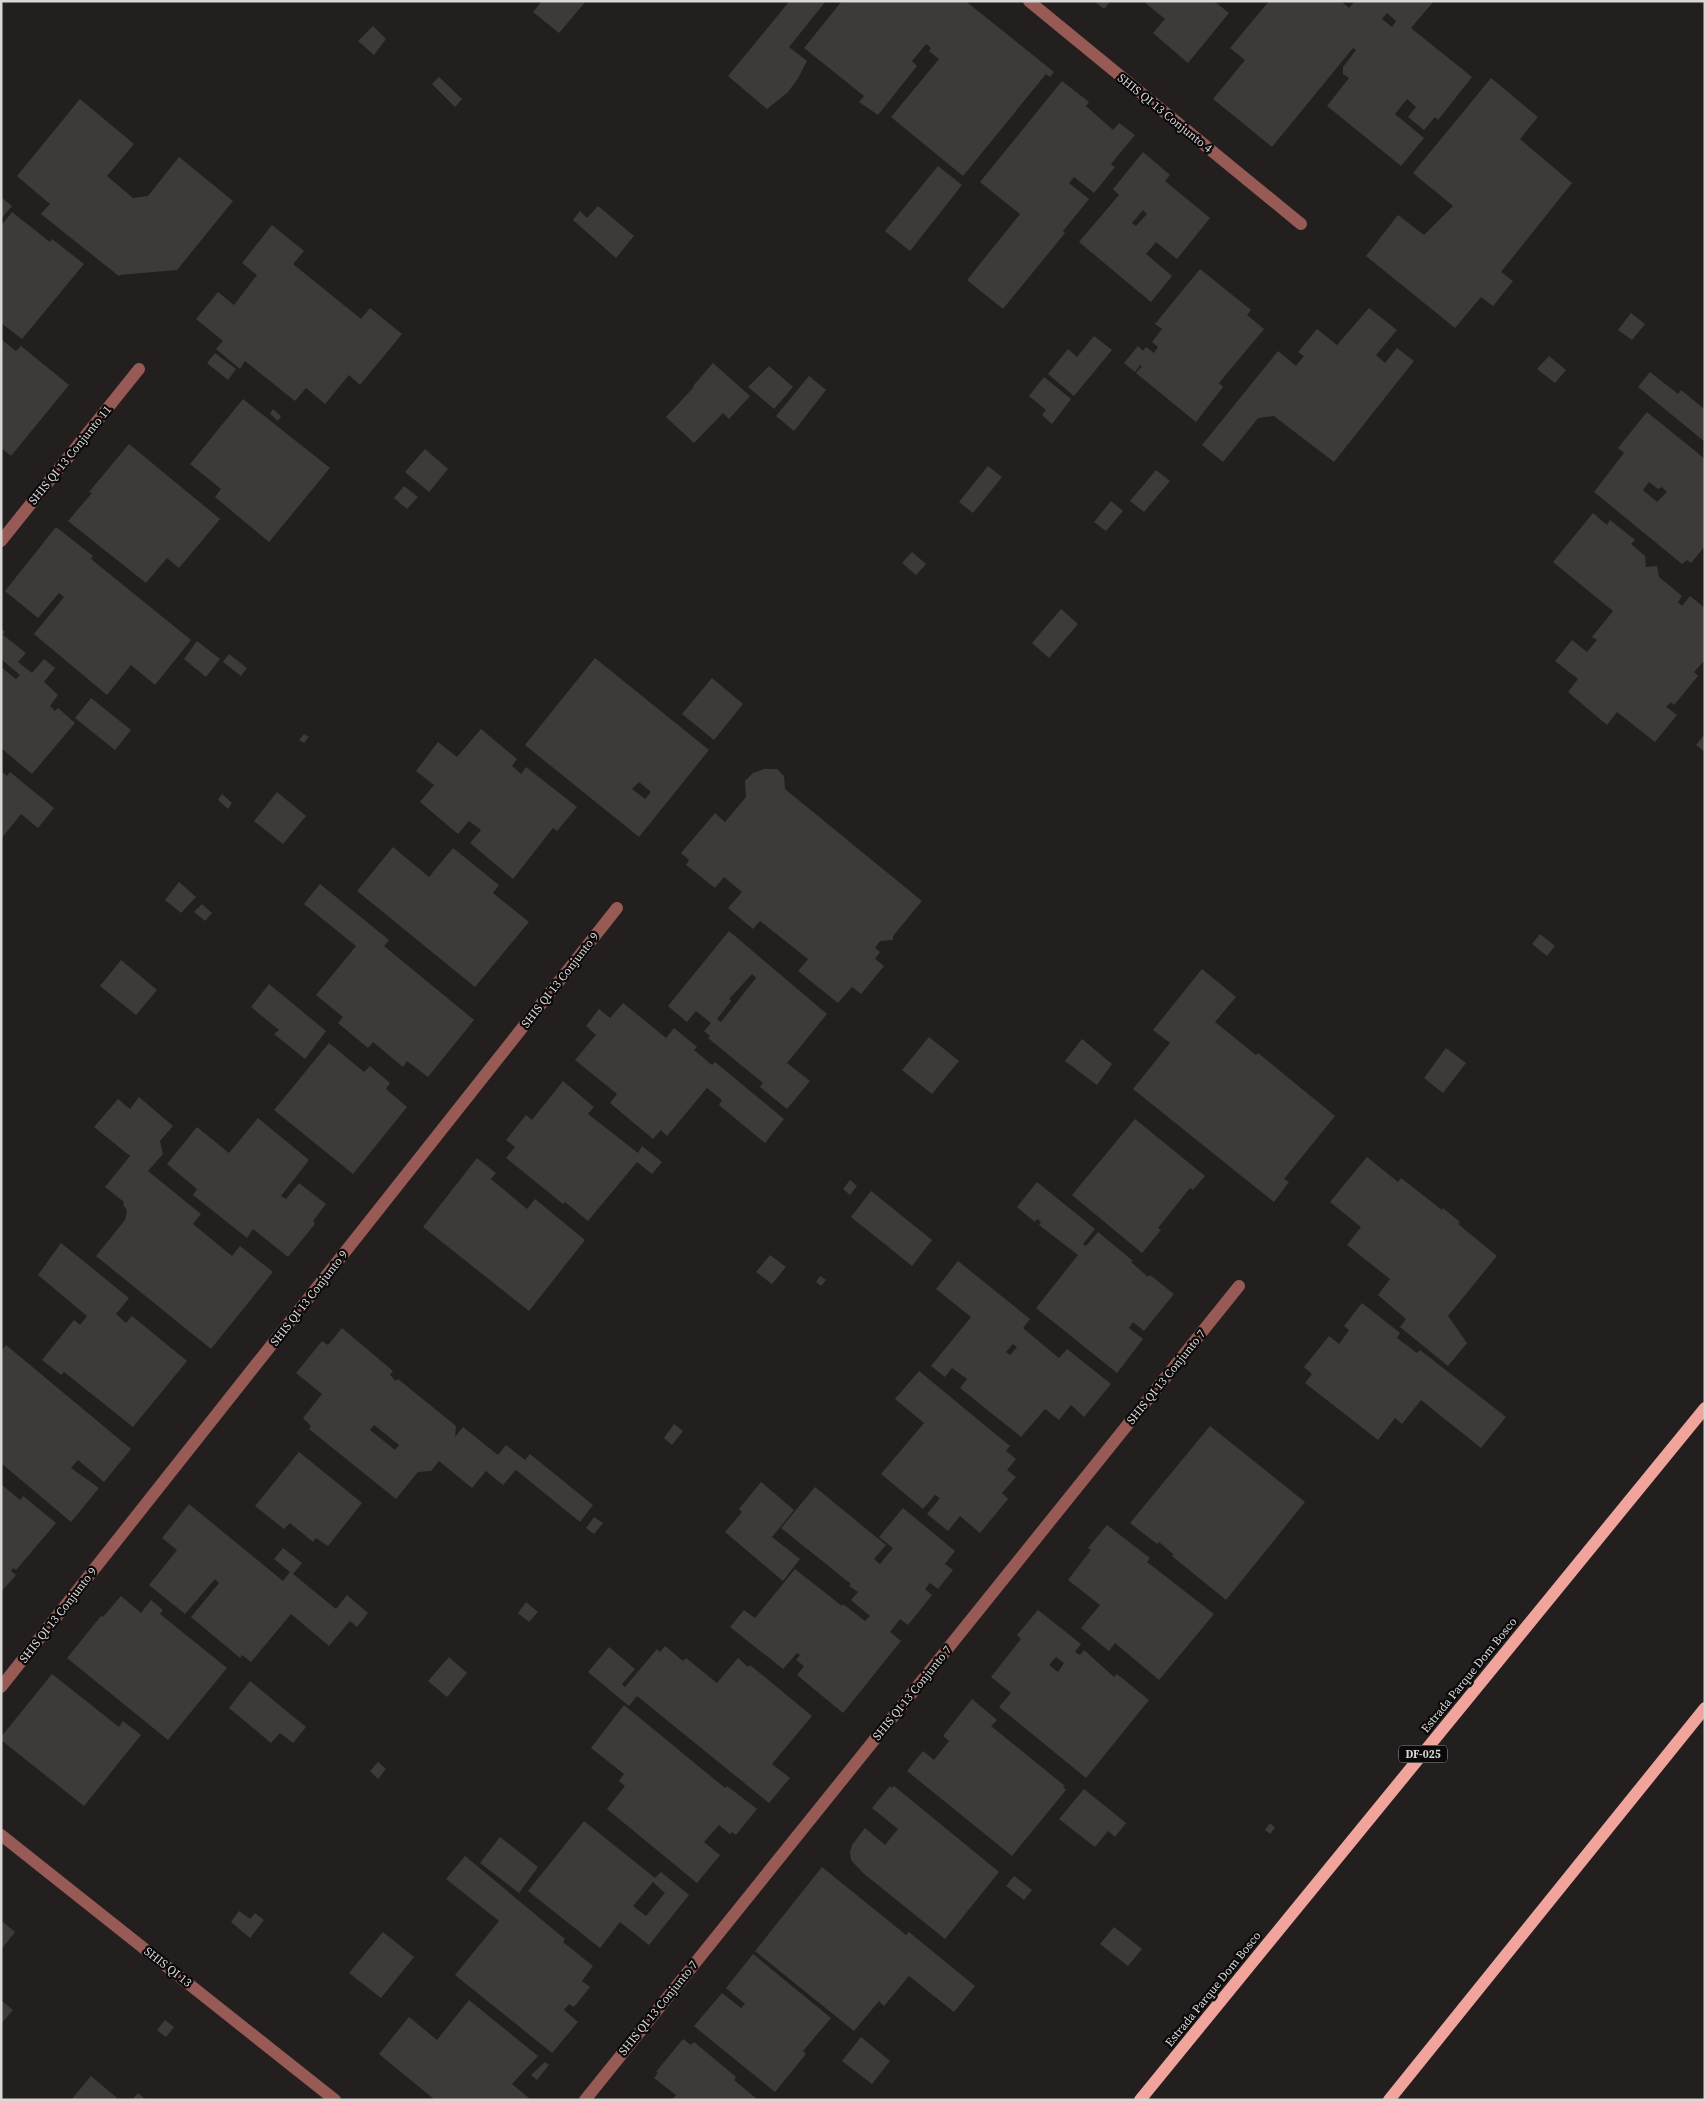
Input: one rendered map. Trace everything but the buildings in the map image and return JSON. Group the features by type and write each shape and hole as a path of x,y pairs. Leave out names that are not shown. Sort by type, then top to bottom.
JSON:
{"main road":[{"name":"Estrada Parque Dom Bosco","path":"1140,2100 1705,1408"},
{"path":"1389,2100 1705,1708"}],"street":[{"name":"SHIS QI 13 Conjunto 4","path":"1029,1 1301,224"},
{"name":"SHIS QI 13 Conjunto 11","path":"1,541 139,369"},
{"name":"SHIS QI 13 Conjunto 9","path":"1,1687 617,908"},
{"name":"SHIS QI 13 Conjunto 7","path":"585,2100 1239,1286"},
{"name":"SHIS QI 13","path":"1,1835 335,2100"}]}
